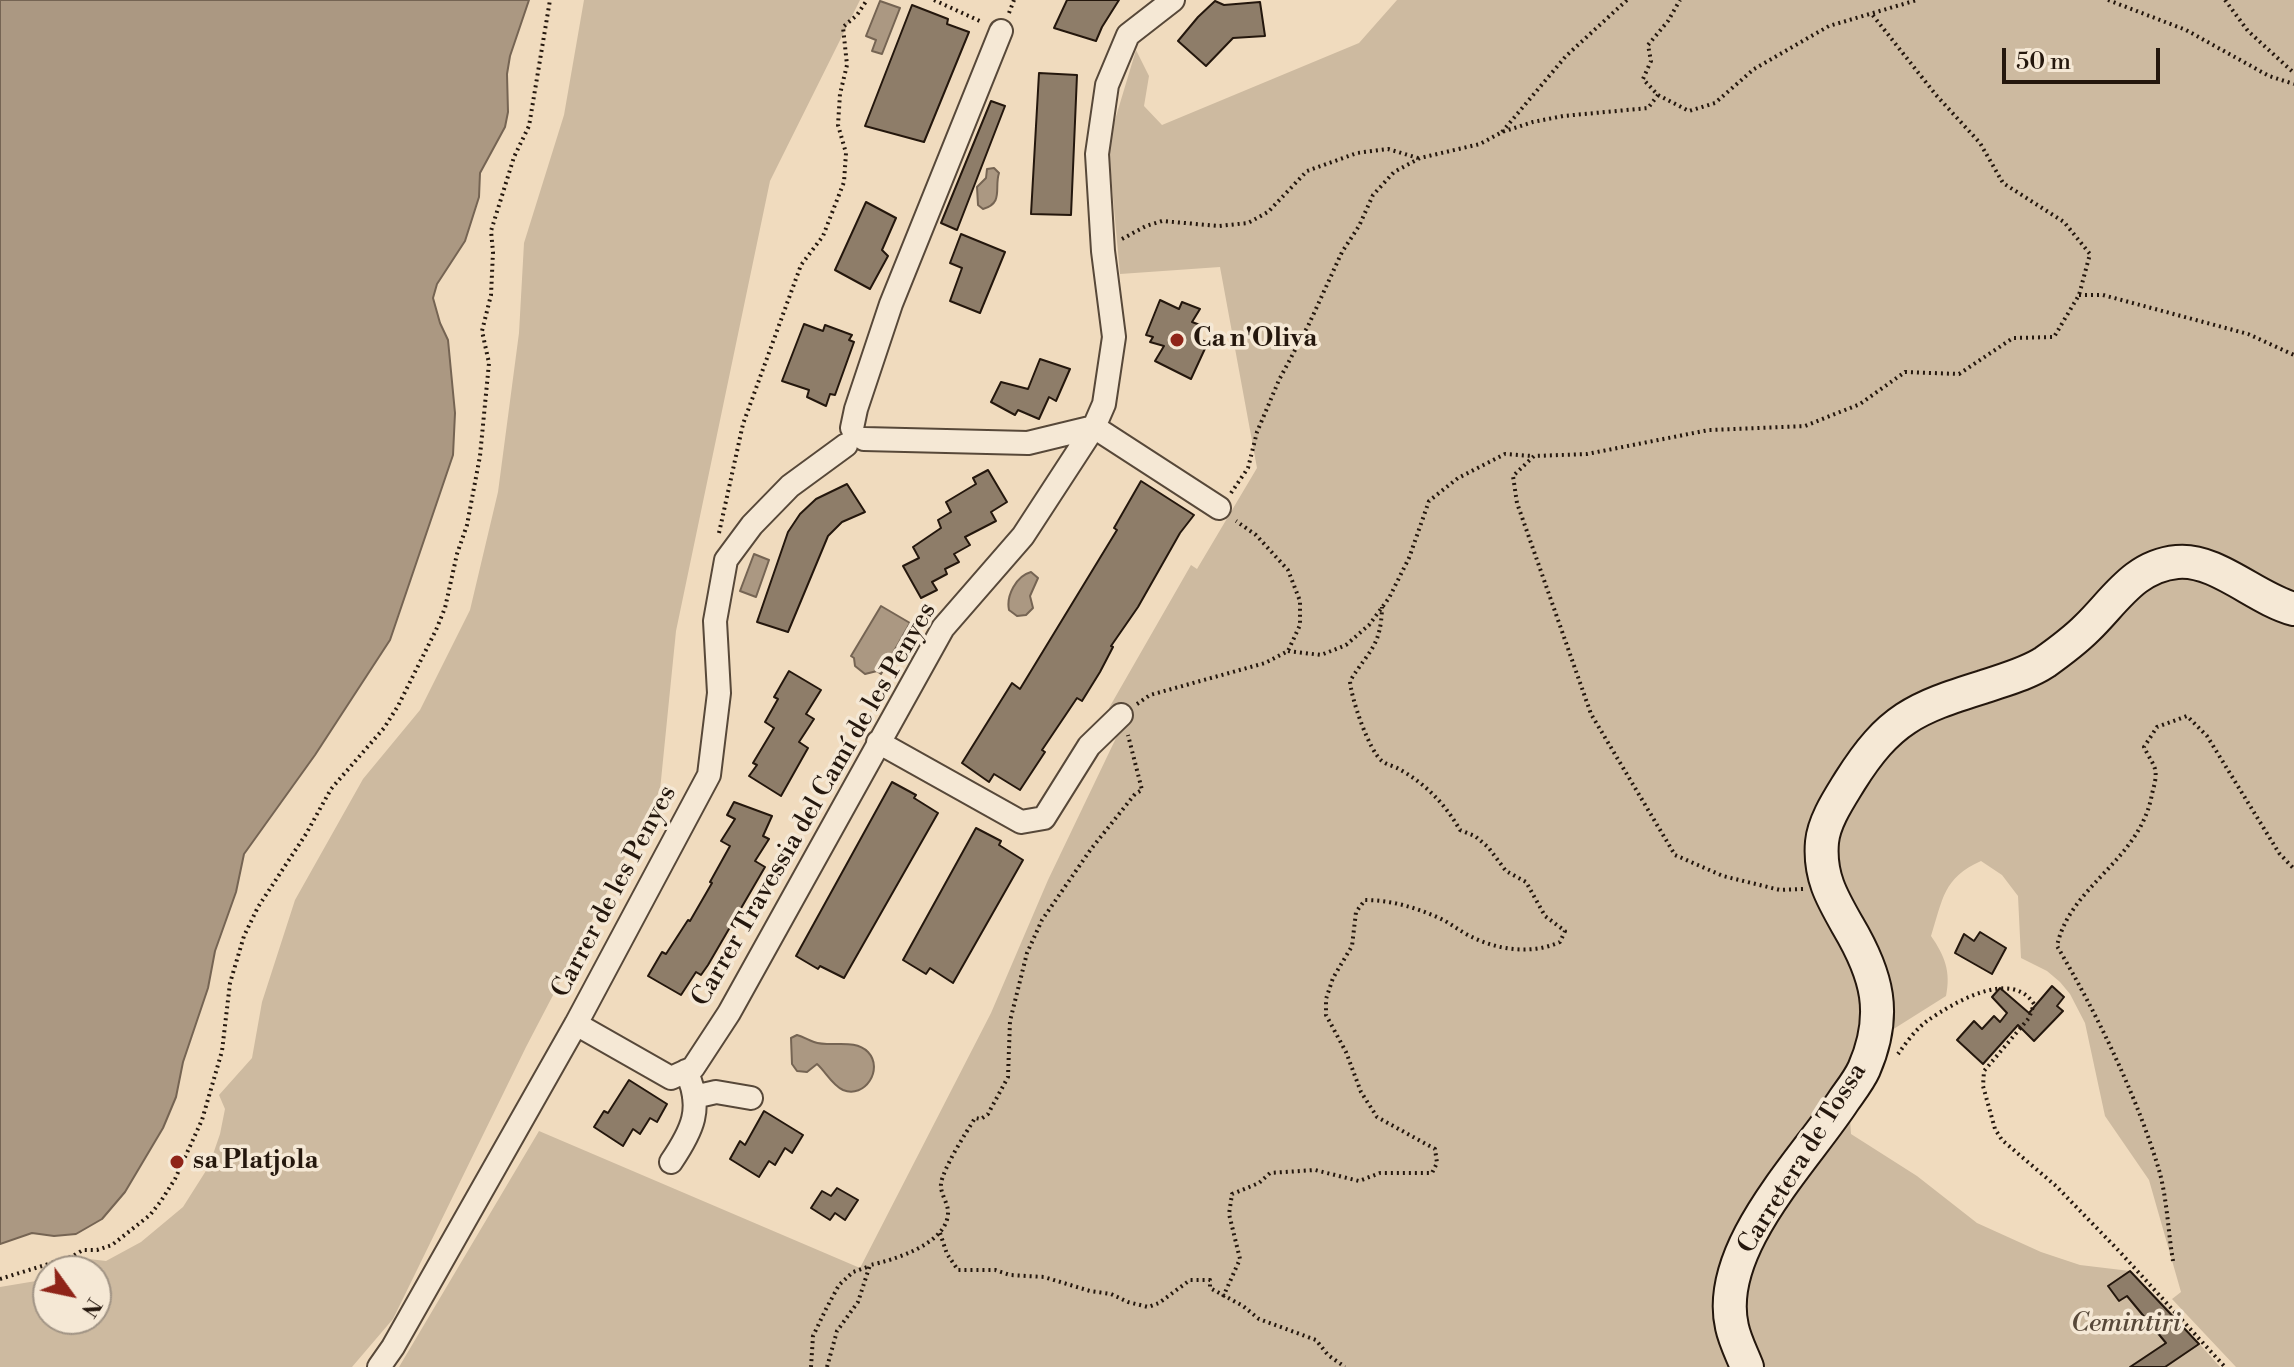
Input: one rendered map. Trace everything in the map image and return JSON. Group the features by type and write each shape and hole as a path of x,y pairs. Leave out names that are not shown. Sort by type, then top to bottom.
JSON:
{"main road":[{"name":"Carretera de Tossa","path":"1747,1367 1732,1326 1731,1293 1738,1263 1759,1220 1864,1071 1875,1034 1879,1004 1873,979 1866,958 1826,888 1821,862 1823,837 1839,798 1869,751 1914,711 2042,664 2087,628 2131,581 2153,568 2179,562 2196,563 2212,568 2275,604 2294,609"}],"street":[{"path":"1094,427 1104,404 1114,337 1097,154 1107,85 1128,35 1173,0"},
{"path":"1001,31 891,304 854,437 1028,443 1094,427 1219,508"},
{"name":"Carrer Travessia del Camí de les Penyes","path":"686,1071 693,1068 729,1013 943,628 1023,536 1094,427"},
{"name":"Carrer de les Penyes","path":"379,1367 576,1024 709,775 719,693 715,621 726,560 752,525 790,486 854,437"},
{"path":"878,742 1021,822 1044,818 1089,746 1121,715"},
{"path":"576,1024 671,1078 686,1071 694,1087 696,1112 688,1138 671,1162"},
{"path":"694,1097 716,1092 751,1098"}],"path":[{"path":"0,1279 71,1257 83,1250 112,1245 150,1215 161,1201 175,1179 202,1120 222,1051 230,983 244,936 258,907 306,834 331,789 384,728 398,706 441,619 467,525 480,456 489,363 482,331 491,295 491,231 514,157 529,126 550,0"},
{"path":"726,560 719,544 720,525 743,424 801,265 823,236 844,182 846,153 838,125 840,94 847,65 843,27 857,15 867,0"},
{"path":"934,0 1001,31"},
{"path":"1502,132 1566,56 1627,0"},
{"path":"1680,0 1648,45 1651,61 1643,79 1658,95 1689,111 1715,103 1754,69 1829,26 1917,0"},
{"path":"2108,0 2186,30 2269,76 2294,84"},
{"path":"2225,0 2248,31 2294,73"},
{"path":"811,1367 813,1336 839,1285 853,1272 897,1259 940,1233 948,1213 941,1183 958,1145 975,1118 981,1119 988,1114 1008,1077 1010,1021 1027,953 1042,920 1059,892 1123,808 1142,790 1121,715 1150,695 1265,663 1288,651 1321,655 1346,645 1369,625 1382,607 1409,558 1429,501 1458,478 1505,454 1587,454 1709,430 1805,426 1860,404 1905,372 1959,374 2013,338 2054,337 2079,295 2090,254 2064,222 2003,183 1980,143 1936,95 1871,13"},
{"path":"1288,651 1300,625 1300,601 1288,570 1256,535 1219,508 1248,468 1257,432 1279,380 1373,195 1394,172 1420,158 1480,144 1502,132 1533,122 1648,108 1658,95"},
{"path":"1104,255 1121,240 1155,222 1219,226 1248,223 1268,212 1307,171 1339,158 1388,149 1420,158"},
{"path":"2079,295 2103,295 2248,334 2294,355"},
{"path":"1534,456 1513,476 1517,503 1546,589 1591,714 1675,855 1723,876 1780,890 1826,888"},
{"path":"1223,1297 1240,1259 1229,1214 1232,1194 1259,1183 1270,1173 1315,1170 1359,1181 1380,1173 1432,1173 1437,1163 1435,1149 1377,1117 1361,1092 1346,1052 1326,1015 1326,999 1333,978 1352,946 1356,912 1365,900 1406,906 1439,918 1471,937 1525,951 1560,942 1565,931 1545,916 1526,882 1506,871 1488,847 1475,836 1460,830 1448,809 1428,789 1385,763 1375,753 1350,695 1350,681 1375,648 1381,630 1382,607"},
{"path":"2173,1261 2159,1171 2126,1082 2076,978 2057,946 2062,926 2082,897 2126,852 2149,809 2156,772 2144,747 2157,727 2187,716 2207,736 2279,853 2294,869"},
{"path":"1896,1057 1927,1022 1981,991 2008,987 2028,995 2034,1004 2029,1018 1984,1071 1983,1086 1995,1129 2002,1140 2056,1186 2225,1367"},
{"path":"940,1233 947,1254 958,1270 995,1270 1010,1275 1044,1277 1148,1307 1170,1296 1190,1280 1210,1280 1210,1288 1223,1297 1243,1306 1259,1319 1316,1340 1328,1355 1345,1367"},
{"path":"827,1367 837,1331 858,1302 870,1265"}],"green space":[{"path":"584,0 860,0 770,181 676,631 660,790 526,1047 393,1319 352,1367 0,1367 0,1287 32,1282 32,1335 112,1335 112,1258 141,1242 183,1207 209,1166 225,1109 219,1095 252,1058 262,1002 295,900 363,779 420,710 470,610 498,492 519,333 524,243 564,115"},
{"name":"Cemintiri","path":"1397,0 2294,0 2294,1367 2236,1367 2172,1299 2181,1292 2149,1180 2105,1116 2085,1023 2060,982 2047,971 2021,958 2018,896 2002,875 1981,861 1959,875 1946,891 1931,936 1946,964 1946,996 1892,1030 1880,1064 1850,1119 1851,1134 1917,1176 1977,1223 2041,1252 2080,1265 2130,1271 2220,1367 399,1367 539,1131 860,1268 991,1013 1048,880 1117,736 1109,708 1191,565 1197,569 1257,468 1220,267 1120,274 1108,143 1136,50 1149,76 1144,106 1162,125 1359,43"}],"shaded area":[{"path":"0,0 529,0 510,56 505,127 480,173 479,197 465,241 437,284 433,298 448,340 455,413 453,455 390,640 315,755 244,854 236,892 215,951 208,988 183,1062 176,1097 163,1128 125,1192 102,1219 76,1234 54,1236 32,1233 0,1244"},
{"path":"880,1 900,8 882,54 872,51 876,40 866,36"},
{"path":"994,168 999,173 996,199 983,209 978,205 977,187 986,178 987,169"},
{"path":"754,554 769,560 756,597 740,591"},
{"path":"1031,572 1038,578 1030,596 1033,608 1026,615 1017,616 1009,610 1011,593 1017,582"},
{"path":"881,606 910,623 881,674 877,671 865,674 855,666 851,656"},
{"path":"797,1035 821,1044 849,1044 862,1048 868,1052 874,1066 870,1081 851,1092 836,1085 817,1064 807,1072 797,1071 792,1064 791,1038"}],"building":[{"path":"1067,0 1119,0 1096,41 1054,28"},
{"path":"1215,1 1224,5 1260,2 1265,36 1233,38 1206,66 1178,41"},
{"path":"912,5 948,19 947,24 969,32 924,142 865,126"},
{"path":"1039,73 1077,75 1071,215 1031,214"},
{"path":"991,101 1005,106 957,230 941,223"},
{"path":"866,202 896,218 882,250 888,256 870,289 835,270"},
{"path":"961,234 1005,252 980,313 950,301 962,268 950,263"},
{"name":"Ca n'Oliva","path":"1160,300 1179,309 1182,302 1200,309 1192,322 1200,325 1196,339 1208,342 1191,379 1155,361 1164,346 1150,342 1153,337 1146,335"},
{"path":"804,324 823,331 825,325 852,335 849,340 854,342 835,395 830,394 826,406 807,397 809,390 782,381"},
{"path":"1040,359 1070,369 1056,401 1049,397 1039,419 1018,410 1015,415 991,402 1001,382 1028,389"},
{"path":"988,470 1007,502 991,512 996,521 965,537 970,545 954,554 959,562 945,569 947,574 932,582 937,590 921,598 903,566 919,558 913,547 941,528 938,520 951,512 946,502 976,484 973,478"},
{"path":"1141,481 1194,515 1111,646 1082,701 1077,698 1020,790 994,774 989,782 962,763 1012,683 1020,689 1117,530 1114,528"},
{"path":"847,484 865,512 842,522 828,536 788,632 757,622 788,532 800,514 816,499"},
{"path":"789,671 821,690 806,714 814,719 799,742 808,748 781,796 749,776 757,765 753,763 774,728 765,722 778,699 774,697"},
{"path":"892,782 916,795 914,798 938,813 844,978 820,966 818,969 796,956"},
{"path":"734,802 772,816 763,836 769,839 755,861 765,867 708,965 701,975 696,972 681,995 648,976 662,952 666,954 690,921 712,883 730,846 721,841 735,819 727,815"},
{"path":"976,828 1001,841 999,845 1023,860 953,983 930,968 926,974 903,960"},
{"path":"1980,932 2006,948 1992,974 1955,953 1964,934 1974,941"},
{"path":"2052,986 2064,997 2057,1006 2063,1011 2034,1041 2018,1025 1983,1064 1957,1040 1974,1021 1982,1029 1994,1016 2000,1022 2007,1013 1992,997 2000,988 2029,1013"},
{"path":"629,1080 667,1104 657,1122 650,1118 640,1134 633,1129 623,1146 594,1127 604,1111 608,1113"},
{"path":"764,1111 803,1135 792,1153 785,1148 775,1165 769,1161 759,1177 730,1159 740,1141 745,1145"},
{"path":"837,1188 858,1200 845,1220 835,1213 830,1220 811,1208 822,1191 831,1196"},
{"path":"2130,1271 2199,1344 2165,1367 2130,1367 2166,1343 2127,1296 2119,1301 2108,1286"}],"place":[{"name":"Ca n'Oliva","path":"1177,340"},
{"name":"sa Platjola","path":"177,1162"}]}
